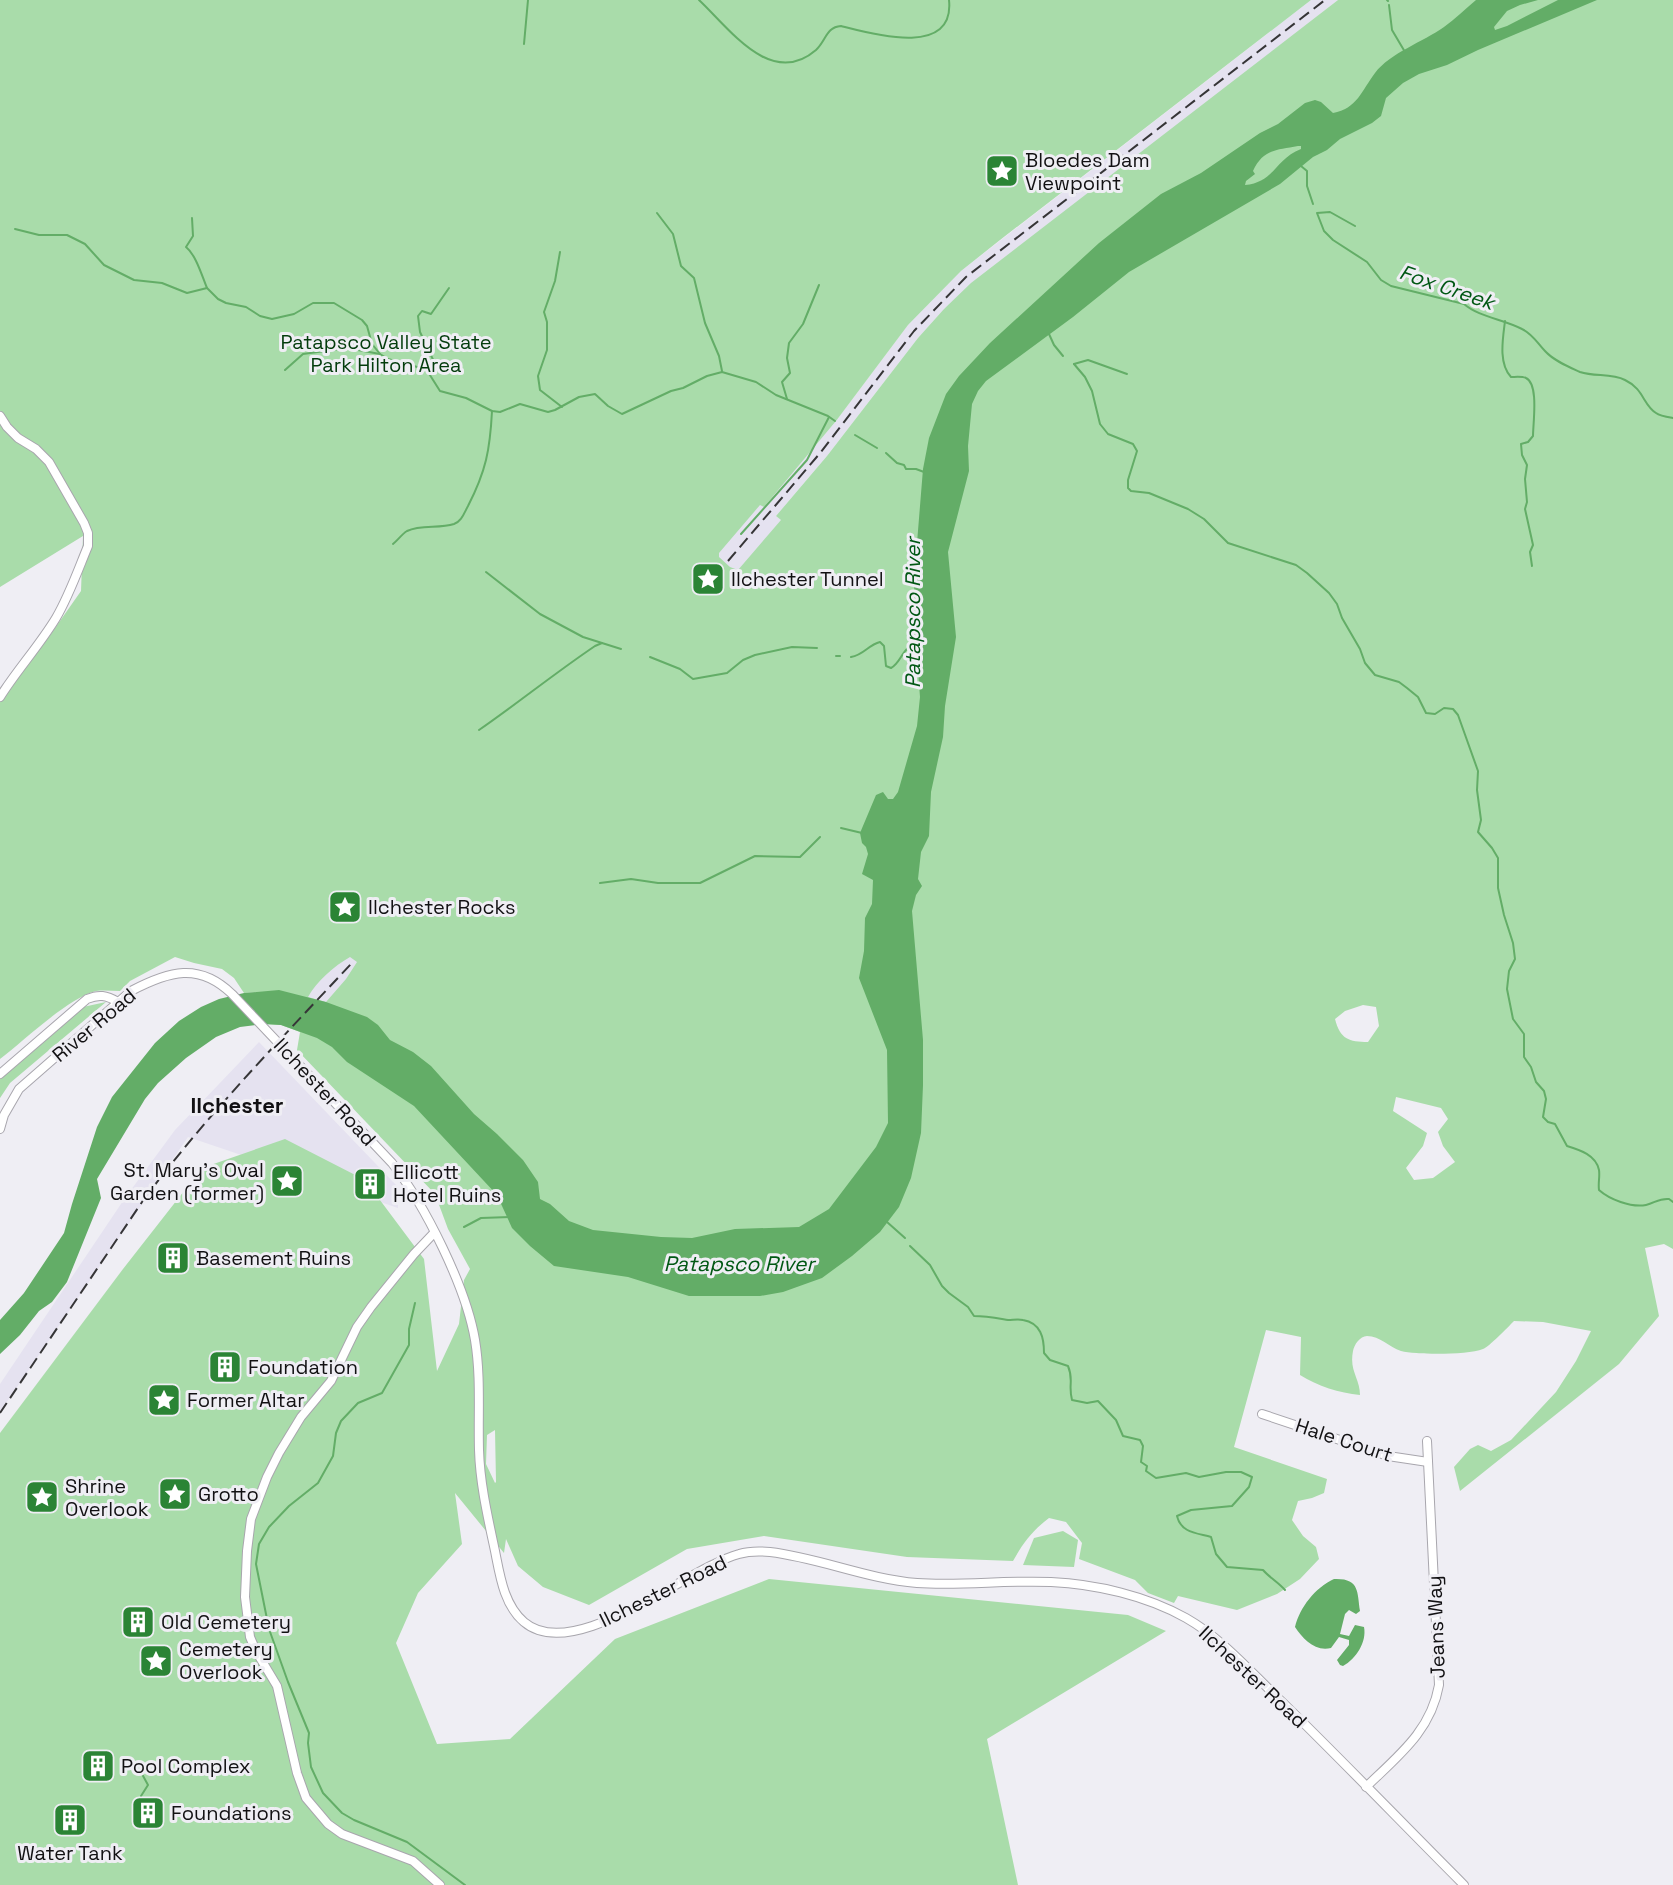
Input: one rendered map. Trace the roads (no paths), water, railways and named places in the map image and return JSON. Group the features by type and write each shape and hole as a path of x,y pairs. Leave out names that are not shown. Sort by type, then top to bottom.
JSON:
{"street":[{"path":"0,416 7,428 36,449 49,462 88,533 88,546 57,617 0,697"},
{"name":"River Road","path":"0,1129 4,1115 19,1089 118,1002 146,983 187,972 202,974 219,982"},
{"name":"Ilchester Road","path":"219,982 392,1163 410,1186 434,1233 467,1308 475,1339 478,1367 481,1480 501,1581 515,1613 533,1629 548,1634 583,1629 614,1617 725,1559 753,1552 789,1556 867,1575 916,1582 1051,1582 1082,1585 1119,1593 1186,1618 1232,1653 1464,1885"},
{"path":"0,1074 87,999 104,995 118,1002"},
{"path":"434,1233 371,1307 357,1327 332,1381 301,1418 279,1453 251,1519 246,1560 245,1597 250,1637 277,1686 297,1773 306,1798 328,1824 342,1834 413,1861 440,1885"},
{"name":"Hale Court","path":"1262,1414 1388,1456 1428,1462"},
{"name":"Jeans Way","path":"1366,1787 1416,1737 1426,1724 1437,1696 1439,1684 1427,1441"}],"water":[{"name":"Patapsco River","path":"1476,0 1538,0 1507,11 1494,27 1495,30 1558,0 1597,0 1447,65 1419,74 1403,83 1386,98 1381,116 1372,123 1340,139 1327,150 1313,157 1280,184 1129,272 1073,317 986,381 978,391 972,404 968,446 969,471 948,552 956,637 945,706 943,737 931,792 929,836 921,852 918,879 922,886 916,895 912,911 923,1040 921,1133 911,1178 899,1207 880,1232 822,1278 783,1292 760,1296 689,1296 628,1277 554,1266 512,1228 497,1195 414,1106 347,1062 332,1047 317,1038 281,1025 264,1024 240,1027 216,1037 186,1058 158,1083 145,1099 97,1179 101,1198 67,1282 52,1302 39,1311 20,1335 0,1354 0,1320 24,1293 64,1233 97,1127 112,1097 155,1043 179,1021 219,999 244,993 279,990 326,1002 367,1017 378,1025 390,1040 413,1052 431,1066 474,1114 523,1160 538,1182 540,1199 550,1204 569,1221 593,1230 692,1238 735,1229 799,1227 829,1209 876,1147 888,1123 887,1050 859,978 864,951 865,918 872,904 873,880 862,874 868,854 860,833 876,795 883,792 888,799 893,799 898,792 917,726 920,697 918,671 921,625 913,582 913,566 923,469 929,438 946,394 959,376 990,343 1099,243 1161,194 1201,173 1260,133 1278,124 1305,103 1315,100 1321,102 1333,113 1348,107 1389,59 1444,27","holes":["1301,146 1301,149 1292,153 1263,180 1245,185 1246,181 1255,174 1253,171 1266,154"]},
{"path":"1334,1579 1342,1579 1353,1584 1356,1588 1360,1611 1356,1614 1349,1610 1345,1614 1340,1634 1349,1636 1355,1625 1364,1627 1364,1638 1360,1650 1343,1666 1337,1660 1349,1645 1349,1640 1339,1637 1331,1648 1320,1648 1306,1640 1295,1627 1309,1599 1321,1587"}],"waterway":[{"path":"524,44 528,0"},
{"path":"699,0 752,50 767,59 783,63 799,60 816,50 832,29 841,26 890,37 926,36 939,30 947,18 949,0"},
{"path":"1389,5 1392,30 1405,52"},
{"name":"Fox Creek","path":"1301,166 1307,171 1307,186 1313,204"},
{"name":"Fox Creek","path":"1355,226 1330,212 1317,213 1324,231 1333,240 1367,262 1381,280 1391,286 1464,304 1477,312 1522,329 1557,361 1580,372 1614,376 1625,380 1640,392 1652,410 1660,415 1673,418"},
{"path":"657,213 673,234 681,266 694,278 705,323 719,356 722,371"},
{"path":"192,218 193,236 186,247 196,260 207,288"},
{"path":"15,229 39,235 67,235 85,244 104,265 134,280 162,283 187,293 207,288 218,299 226,303 246,307 260,316 272,319 294,314 313,303 334,303 362,320 367,326 372,344 380,354"},
{"path":"560,252 555,281 544,312 547,322 547,350 538,376 540,390 562,407"},
{"path":"787,399 782,382 790,373 787,358 789,343 803,324 819,285"},
{"path":"428,372 436,366 420,332 418,316 422,311 431,314 449,288"},
{"path":"1505,321 1502,350 1504,365 1511,377 1524,377 1530,382 1534,396 1533,436 1528,442 1521,444 1522,455 1527,465 1525,509 1533,545 1530,552 1532,566"},
{"path":"1049,334 1063,356"},
{"path":"285,370 303,354 347,348 380,354 388,359 421,368 428,372 440,391 466,398 492,411 500,412 520,404 548,412 579,397 595,394 608,406 622,414 671,391 722,372 756,382 776,395 835,421"},
{"path":"1074,364 1088,360 1127,374"},
{"path":"1074,364 1085,377 1092,391 1100,424 1108,434 1133,444 1137,451 1128,480 1128,488 1131,491 1149,493 1188,509 1204,519 1228,543 1296,565 1329,593 1337,604 1365,663 1375,675 1399,682 1418,697 1426,713 1435,714 1444,708 1453,709 1458,715 1478,771 1477,790 1481,820 1478,832 1498,858 1498,888 1515,959 1509,971 1507,989 1513,1019 1524,1034 1524,1057 1531,1067 1536,1082 1544,1091 1546,1099 1543,1117 1555,1124 1567,1146 1582,1151 1595,1160 1599,1170 1599,1190 1603,1193 1621,1202 1640,1206 1666,1199 1673,1202"},
{"path":"393,544 405,532 412,529 448,525 457,523 461,519 483,471 490,437 492,411"},
{"path":"741,534 807,460 829,417"},
{"path":"855,435 877,448"},
{"path":"886,453 897,463 904,465 906,469 924,472"},
{"path":"486,572 540,614 583,637 621,649"},
{"path":"851,657 880,642 884,646 886,666 891,668 908,648 920,653"},
{"path":"479,730 580,656 602,643"},
{"path":"650,657 680,669 693,679 727,673 743,660 755,655 792,647 817,648"},
{"path":"841,828 862,833"},
{"path":"600,883 631,879 658,883 700,883 755,856 800,857 820,837"},
{"path":"464,1227 481,1218 510,1217"},
{"path":"887,1222 905,1238"},
{"path":"910,1246 930,1265 942,1286 968,1307 974,1316 1021,1320 1034,1324 1042,1337 1044,1353 1050,1360 1068,1366 1071,1375 1072,1400 1087,1403 1098,1401 1116,1420 1123,1436 1140,1440 1143,1446 1141,1462 1147,1466 1146,1471 1156,1478 1186,1473 1199,1477 1226,1472 1241,1472 1252,1477 1249,1487 1232,1506 1191,1510 1177,1516 1186,1529 1211,1537 1216,1554 1227,1567 1263,1570 1285,1590"},
{"path":"415,1303 409,1329 409,1345 382,1393 358,1403 341,1421 336,1433 333,1456 318,1483 289,1506 269,1527 259,1544 256,1564 269,1629 309,1733 311,1767 323,1793 342,1813 407,1842 465,1885"},
{"path":"141,1802 141,1796 148,1785 142,1774 148,1764"}],"railway":[{"path":"728,561 821,452 914,331 966,277 1325,0"},
{"path":"0,1413 142,1202 166,1171 243,1080 351,964"}],"place":[{"name":"Bloedes Dam Viewpoint","path":"1002,171"},
{"name":"Ilchester Tunnel","path":"708,579"},
{"name":"Ilchester Rocks","path":"345,907"},
{"name":"St. Mary's Oval Garden (former)","path":"287,1181"},
{"name":"Ellicott Hotel Ruins","path":"370,1184"},
{"name":"Basement Ruins","path":"173,1258"},
{"name":"Foundation","path":"225,1367"},
{"name":"Former Altar","path":"164,1400"},
{"name":"Grotto","path":"175,1494"},
{"name":"Shrine Overlook","path":"42,1497"},
{"name":"Old Cemetery","path":"138,1622"},
{"name":"Cemetery Overlook","path":"156,1661"},
{"name":"Pool Complex","path":"98,1766"},
{"name":"Foundations","path":"148,1813"},
{"name":"Water Tank","path":"70,1820"}],"district":[{"name":"Ilchester","path":"237,1105"}],"park label":[{"name":"Patapsco Valley State Park Hilton Area","path":"386,354"}]}
